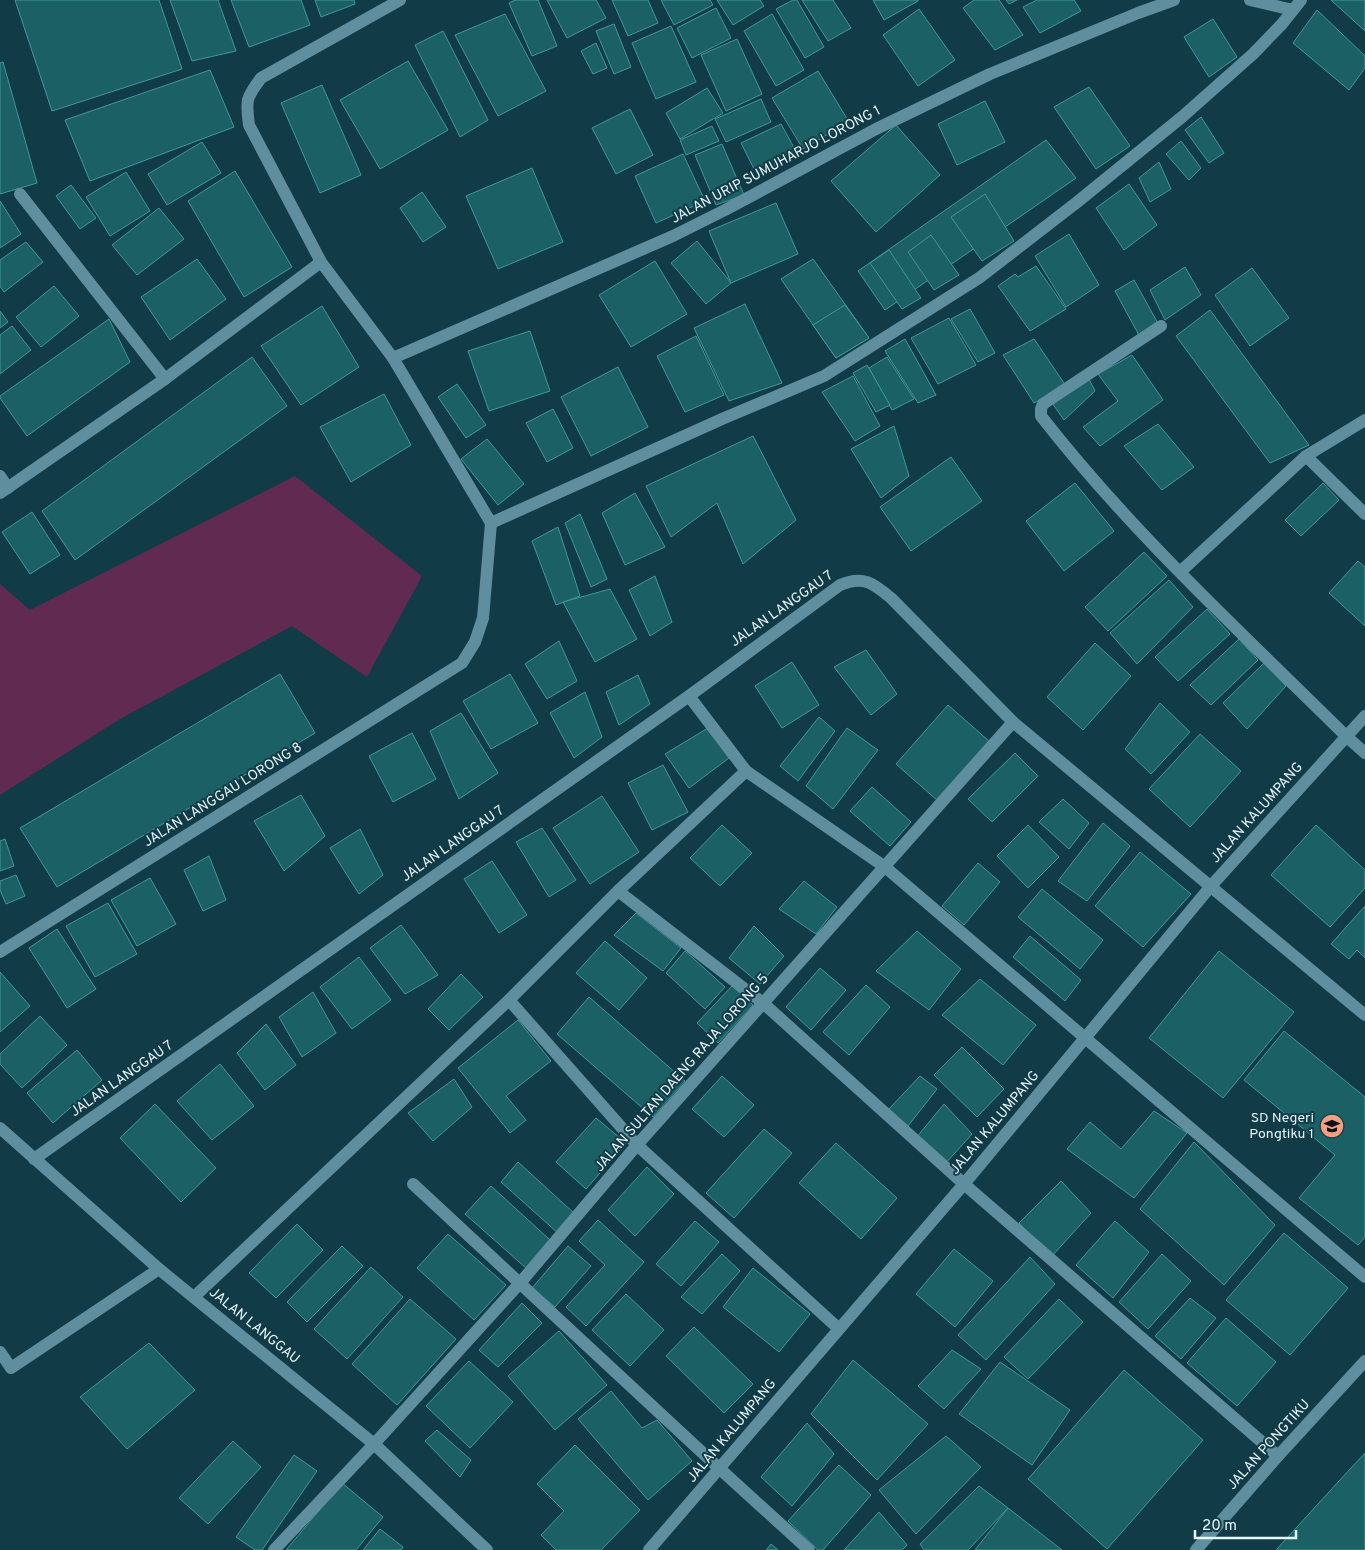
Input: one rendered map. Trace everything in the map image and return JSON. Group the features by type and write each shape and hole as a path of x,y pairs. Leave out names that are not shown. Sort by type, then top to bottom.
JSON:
{"street":[{"path":"400,0 261,78 251,91 246,104 249,125 321,262 393,358 491,523 722,418 824,376 979,278 1076,203 1182,117 1253,54 1282,24 1297,5"},
{"name":"JALAN URIP SUMUHARJO LORONG 1","path":"393,358 673,236 876,129 990,74 1174,0"},
{"path":"1250,0 1297,5"},
{"path":"20,194 165,378"},
{"path":"0,476 4,491 165,378 321,262"},
{"path":"1161,326 1043,404 1040,409 1041,416 1123,513 1180,572 1365,753"},
{"path":"1180,572 1306,456 1365,420"},
{"path":"1306,456 1365,514"},
{"name":"JALAN LANGGAU LORONG 8","path":"0,952 462,663 475,642 483,618 491,523"},
{"name":"JALAN LANGGAU 7","path":"34,1159 689,696 840,585 850,581 872,583 891,598 1014,722 1365,1015"},
{"path":"689,696 746,770 885,867 1365,1277"},
{"name":"JALAN KALUMPANG","path":"649,1550 720,1469 838,1328 964,1184 1211,886 1365,716"},
{"name":"JALAN SULTAN DAENG RAJA LORONG 5","path":"274,1550 374,1444 520,1283 637,1145 1014,722"},
{"path":"194,1297 509,1000 618,890 746,770"},
{"path":"618,890 763,1003 964,1184 1278,1456"},
{"path":"509,1000 637,1145 838,1328"},
{"name":"JALAN LANGGAU","path":"0,1128 159,1269 374,1444 487,1550"},
{"path":"412,1184 809,1550"},
{"path":"0,1352 10,1368 159,1269"},
{"name":"JALAN PONGTIKU","path":"1196,1550 1278,1456 1365,1361"}],"shaded area":[{"path":"295,476 422,576 367,677 292,626 120,719 0,795 0,584 30,610"}],"building":[{"path":"15,0 159,0 182,69 52,111"},
{"path":"170,0 218,0 236,51 192,61"},
{"path":"231,0 301,0 310,25 249,47"},
{"path":"315,0 354,0 355,4 321,17"},
{"path":"515,0 538,0 557,46 532,56 509,3"},
{"path":"547,0 596,0 606,18 567,38"},
{"path":"612,0 648,0 658,23 628,36"},
{"path":"661,0 710,0 713,5 674,25"},
{"path":"717,0 760,0 764,6 733,25"},
{"path":"793,0 797,0 824,47 805,58 776,9"},
{"path":"802,0 833,0 851,28 828,41"},
{"path":"873,0 918,0 918,1 884,20"},
{"path":"974,0 999,0 1023,35 995,50 963,8"},
{"path":"1006,0 1017,0 1009,4"},
{"path":"1037,0 1074,0 1081,11 1040,33 1023,7"},
{"path":"1331,0 1365,0 1365,31"},
{"path":"716,8 731,38 692,58 677,28"},
{"path":"919,9 955,60 918,86 883,35"},
{"path":"1317,10 1365,56 1365,68 1349,90 1293,43"},
{"path":"505,14 546,91 498,116 455,35"},
{"path":"772,14 804,70 776,86 744,31"},
{"path":"1213,19 1237,57 1209,77 1184,37"},
{"path":"614,24 631,67 614,74 596,31"},
{"path":"671,26 696,82 656,99 632,43"},
{"path":"443,31 488,120 460,137 415,45"},
{"path":"737,39 762,94 726,111 701,55"},
{"path":"596,43 607,68 593,74 581,51"},
{"path":"408,61 448,130 380,169 340,100"},
{"path":"3,62 37,183 0,194 0,63"},
{"path":"210,70 234,127 90,181 65,120"},
{"path":"818,71 849,122 803,149 772,98"},
{"path":"322,85 361,175 320,193 281,103"},
{"path":"1089,87 1130,146 1096,169 1054,107"},
{"path":"707,88 723,113 680,139 666,113"},
{"path":"761,99 771,122 726,142 715,119"},
{"path":"985,101 1005,142 957,165 938,124"},
{"path":"630,109 653,155 616,174 592,128"},
{"path":"1201,117 1224,153 1209,163 1185,130"},
{"path":"781,124 797,153 757,175 741,143"},
{"path":"896,125 940,175 876,232 831,181"},
{"path":"712,126 719,141 686,155 680,140"},
{"path":"1046,140 1076,178 885,310 858,271"},
{"path":"1181,141 1201,168 1189,180 1166,154"},
{"path":"202,142 221,173 167,205 148,174"},
{"path":"722,144 744,195 716,205 695,155"},
{"path":"683,154 705,201 656,223 635,176"},
{"path":"1159,162 1171,189 1150,202 1139,178"},
{"path":"532,168 563,242 498,269 466,196"},
{"path":"235,171 292,267 244,297 188,201"},
{"path":"126,172 150,211 110,236 86,197"},
{"path":"1129,184 1157,225 1124,250 1096,208"},
{"path":"71,185 96,218 80,229 56,196"},
{"path":"422,192 446,227 423,242 400,208"},
{"path":"985,194 1014,241 982,261 951,217"},
{"path":"0,201 21,234 0,248"},
{"path":"776,203 798,254 731,283 709,231"},
{"path":"159,208 184,239 137,275 112,245"},
{"path":"1069,234 1099,285 1066,307 1035,256"},
{"path":"931,235 959,275 934,290 908,252"},
{"path":"697,241 731,283 706,304 671,263"},
{"path":"26,242 43,262 4,292 0,286 0,260"},
{"path":"889,250 921,298 902,309 870,263"},
{"path":"197,259 226,299 170,340 141,297"},
{"path":"813,259 869,338 836,358 781,279"},
{"path":"655,261 687,314 631,347 599,295"},
{"path":"1036,266 1066,309 1030,331 998,286 1015,274 1018,277"},
{"path":"1185,267 1201,295 1165,320 1150,290"},
{"path":"1252,268 1289,318 1250,346 1215,295"},
{"path":"1134,280 1160,327 1141,339 1115,291"},
{"path":"54,286 79,316 41,347 16,317"},
{"path":"745,304 782,383 729,401 694,328"},
{"path":"845,305 869,338 836,358 813,325"},
{"path":"322,306 359,367 301,405 261,346"},
{"path":"970,309 995,353 978,362 951,319"},
{"path":"1210,310 1309,445 1270,463 1176,336"},
{"path":"0,311 8,322 0,328"},
{"path":"949,318 976,365 938,384 911,338"},
{"path":"109,319 130,362 27,436 0,396"},
{"path":"12,326 31,350 0,374 0,335"},
{"path":"530,331 550,391 489,411 468,351"},
{"path":"696,336 724,395 685,412 657,356"},
{"path":"905,339 936,395 918,403 885,351"},
{"path":"1034,339 1066,386 1034,403 1003,355"},
{"path":"1132,355 1163,400 1100,446 1083,427 1118,401 1098,374"},
{"path":"252,357 287,406 75,560 42,511"},
{"path":"887,357 914,399 892,410 869,368"},
{"path":"867,365 890,405 876,412 853,373"},
{"path":"618,367 648,427 591,456 561,397"},
{"path":"1087,375 1095,391 1064,420 1050,400"},
{"path":"853,376 880,426 855,441 822,392"},
{"path":"457,384 486,425 466,438 438,397"},
{"path":"384,394 411,445 351,482 320,427"},
{"path":"553,409 573,448 547,462 526,423"},
{"path":"1158,424 1194,467 1162,490 1124,446"},
{"path":"894,426 909,476 881,498 851,449"},
{"path":"753,436 796,520 743,564 717,503 671,537 646,486"},
{"path":"487,439 524,484 498,505 461,459"},
{"path":"951,457 982,501 911,551 880,507"},
{"path":"1075,483 1114,531 1064,571 1026,521"},
{"path":"1323,483 1339,500 1301,536 1285,520"},
{"path":"635,493 665,547 625,565 602,513"},
{"path":"32,512 60,555 30,574 2,532"},
{"path":"580,514 607,579 591,587 565,523"},
{"path":"558,527 580,596 556,605 532,541"},
{"path":"1144,552 1167,576 1108,631 1085,607"},
{"path":"1358,561 1365,567 1365,626 1329,593"},
{"path":"655,576 672,622 650,636 629,590"},
{"path":"1169,580 1193,607 1137,664 1110,633"},
{"path":"610,589 637,639 595,662 563,602"},
{"path":"1207,609 1230,634 1178,681 1155,657"},
{"path":"1239,639 1258,660 1211,705 1190,685"},
{"path":"559,641 577,681 547,699 525,664"},
{"path":"1095,643 1131,676 1083,730 1047,697"},
{"path":"866,650 897,694 871,715 834,667"},
{"path":"792,662 819,705 782,728 755,686"},
{"path":"1264,663 1286,686 1247,729 1223,703"},
{"path":"280,674 315,733 57,887 20,828"},
{"path":"510,674 538,723 491,749 463,701"},
{"path":"638,675 650,704 619,725 606,692"},
{"path":"585,692 602,737 574,758 550,713"},
{"path":"1160,703 1190,732 1151,774 1125,749"},
{"path":"948,705 990,742 938,801 896,764"},
{"path":"461,713 498,773 459,799 430,731"},
{"path":"819,717 835,731 798,781 780,766"},
{"path":"708,728 729,758 689,788 665,754"},
{"path":"847,728 878,750 833,809 806,786"},
{"path":"412,733 436,779 393,802 369,756"},
{"path":"1200,734 1241,771 1190,827 1149,789"},
{"path":"1015,753 1038,776 992,822 968,799"},
{"path":"663,765 688,812 652,830 628,783"},
{"path":"872,787 911,822 890,846 850,811"},
{"path":"301,795 325,836 284,871 254,821"},
{"path":"602,796 639,852 590,884 553,828"},
{"path":"1063,799 1089,823 1069,849 1039,822"},
{"path":"1103,823 1130,846 1087,901 1058,881"},
{"path":"722,825 752,853 720,886 690,858"},
{"path":"1028,825 1059,857 1028,888 997,856"},
{"path":"1316,825 1365,870 1365,888 1330,927 1271,875"},
{"path":"542,828 576,880 549,897 516,842"},
{"path":"360,829 383,875 359,894 330,848"},
{"path":"5,839 14,866 0,871 0,841"},
{"path":"1140,852 1191,894 1143,947 1095,906"},
{"path":"209,856 226,900 203,911 184,870"},
{"path":"492,861 527,915 499,933 464,879"},
{"path":"978,863 1000,882 964,925 942,906"},
{"path":"16,875 25,896 6,904 0,890 0,881"},
{"path":"150,878 176,924 137,946 111,900"},
{"path":"804,881 837,907 816,934 779,909"},
{"path":"1042,889 1103,940 1080,969 1018,917"},
{"path":"108,903 137,954 95,977 66,926"},
{"path":"1365,906 1365,958 1357,950 1349,959 1331,944"},
{"path":"636,913 681,948 663,971 614,935"},
{"path":"401,925 438,975 405,994 370,948"},
{"path":"754,926 784,956 760,984 729,958"},
{"path":"57,929 96,989 67,1008 29,948"},
{"path":"917,931 961,969 929,1010 876,971"},
{"path":"1030,936 1081,980 1065,1001 1013,957"},
{"path":"605,941 647,978 619,1010 576,973"},
{"path":"685,951 725,987 705,1009 666,973"},
{"path":"1219,951 1294,1012 1223,1098 1149,1038"},
{"path":"359,957 391,1000 352,1029 320,987"},
{"path":"820,968 846,990 811,1030 786,1007"},
{"path":"0,972 30,1006 0,1032"},
{"path":"461,974 483,997 449,1030 428,1009"},
{"path":"980,979 1036,1025 1003,1065 942,1015"},
{"path":"866,985 890,1007 849,1055 823,1032"},
{"path":"732,986 753,1005 718,1043 697,1023"},
{"path":"313,992 336,1033 302,1057 279,1017"},
{"path":"589,997 685,1081 653,1117 557,1034"},
{"path":"40,1016 67,1045 22,1088 0,1064 0,1054"},
{"path":"518,1020 551,1061 506,1096 526,1120 510,1133 458,1068"},
{"path":"266,1024 296,1065 265,1090 237,1053"},
{"name":"SD Negeri Pongtiku 1","path":"1284,1031 1365,1097 1365,1237 1358,1245 1299,1198 1335,1155 1244,1080"},
{"path":"962,1047 1004,1089 977,1117 934,1075"},
{"path":"77,1050 102,1080 53,1123 27,1093"},
{"path":"220,1064 254,1106 212,1140 177,1101"},
{"path":"722,1076 754,1105 724,1137 692,1109"},
{"path":"920,1076 937,1089 908,1126 888,1110"},
{"path":"454,1079 472,1107 433,1141 408,1113"},
{"path":"155,1104 216,1168 181,1202 120,1138"},
{"path":"944,1104 972,1134 945,1164 916,1138"},
{"path":"1154,1111 1187,1133 1134,1198 1067,1149 1090,1122 1121,1149"},
{"path":"596,1118 626,1143 586,1189 556,1162"},
{"path":"764,1129 792,1153 734,1218 706,1193"},
{"path":"1194,1142 1275,1225 1224,1285 1140,1209"},
{"path":"836,1143 897,1198 861,1239 799,1183"},
{"path":"518,1162 576,1215 559,1234 501,1182"},
{"path":"647,1167 674,1194 635,1236 608,1210"},
{"path":"1061,1181 1091,1213 1052,1256 1019,1223"},
{"path":"491,1186 550,1240 526,1268 465,1214"},
{"path":"598,1220 644,1262 586,1326 566,1307 605,1265 579,1241"},
{"path":"695,1221 719,1242 681,1286 656,1264"},
{"path":"1115,1221 1149,1252 1113,1298 1076,1265"},
{"path":"297,1224 323,1250 276,1298 249,1273"},
{"path":"1284,1233 1348,1288 1290,1355 1226,1300"},
{"path":"448,1234 506,1285 474,1320 417,1268"},
{"path":"342,1246 363,1266 307,1322 287,1302"},
{"path":"568,1246 591,1266 555,1307 532,1288"},
{"path":"954,1249 993,1281 955,1327 916,1294"},
{"path":"722,1254 740,1271 702,1314 681,1297"},
{"path":"1162,1254 1191,1281 1148,1329 1119,1302"},
{"path":"1030,1257 1055,1284 986,1360 958,1335"},
{"path":"371,1267 403,1297 347,1359 314,1329"},
{"path":"753,1268 810,1314 779,1352 723,1307"},
{"path":"626,1294 664,1330 630,1366 592,1330"},
{"path":"1190,1298 1216,1318 1181,1359 1155,1336"},
{"path":"410,1299 456,1339 397,1405 352,1364"},
{"path":"1059,1299 1083,1322 1028,1379 1004,1357"},
{"path":"522,1303 542,1323 498,1367 479,1350"},
{"path":"1226,1318 1276,1362 1237,1406 1187,1363"},
{"path":"694,1327 753,1384 724,1413 666,1356"},
{"path":"559,1331 607,1385 555,1430 508,1376"},
{"path":"149,1343 195,1390 127,1449 80,1397"},
{"path":"952,1350 981,1369 944,1409 918,1386"},
{"path":"853,1360 928,1424 877,1480 811,1414"},
{"path":"469,1361 513,1402 470,1448 426,1406"},
{"path":"1000,1362 1070,1410 1032,1465 959,1414"},
{"path":"1124,1370 1203,1440 1107,1549 1028,1479"},
{"path":"611,1391 642,1428 657,1420 692,1461 648,1500 578,1419"},
{"path":"807,1423 834,1454 792,1506 761,1477"},
{"path":"437,1430 471,1460 460,1477 425,1441"},
{"path":"946,1436 981,1467 916,1534 879,1490"},
{"path":"233,1441 261,1467 208,1524 179,1498"},
{"path":"575,1445 640,1510 601,1550 556,1550 541,1535 564,1511 537,1484"},
{"path":"1365,1453 1365,1550 1276,1550 1339,1481"},
{"path":"294,1455 317,1471 262,1550 255,1550 236,1537"},
{"path":"839,1465 871,1495 823,1550 818,1550 788,1521"},
{"path":"342,1483 383,1517 356,1550 286,1550"},
{"path":"979,1486 1008,1508 968,1550 924,1550 920,1544"},
{"path":"1008,1508 1062,1550 975,1550"},
{"path":"879,1512 907,1545 902,1550 844,1550"},
{"path":"380,1529 403,1547 401,1550 363,1550"},
{"path":"771,1544 778,1550 766,1550"}],"place":[{"name":"SD Negeri Pongtiku 1","path":"1332,1126"}]}
